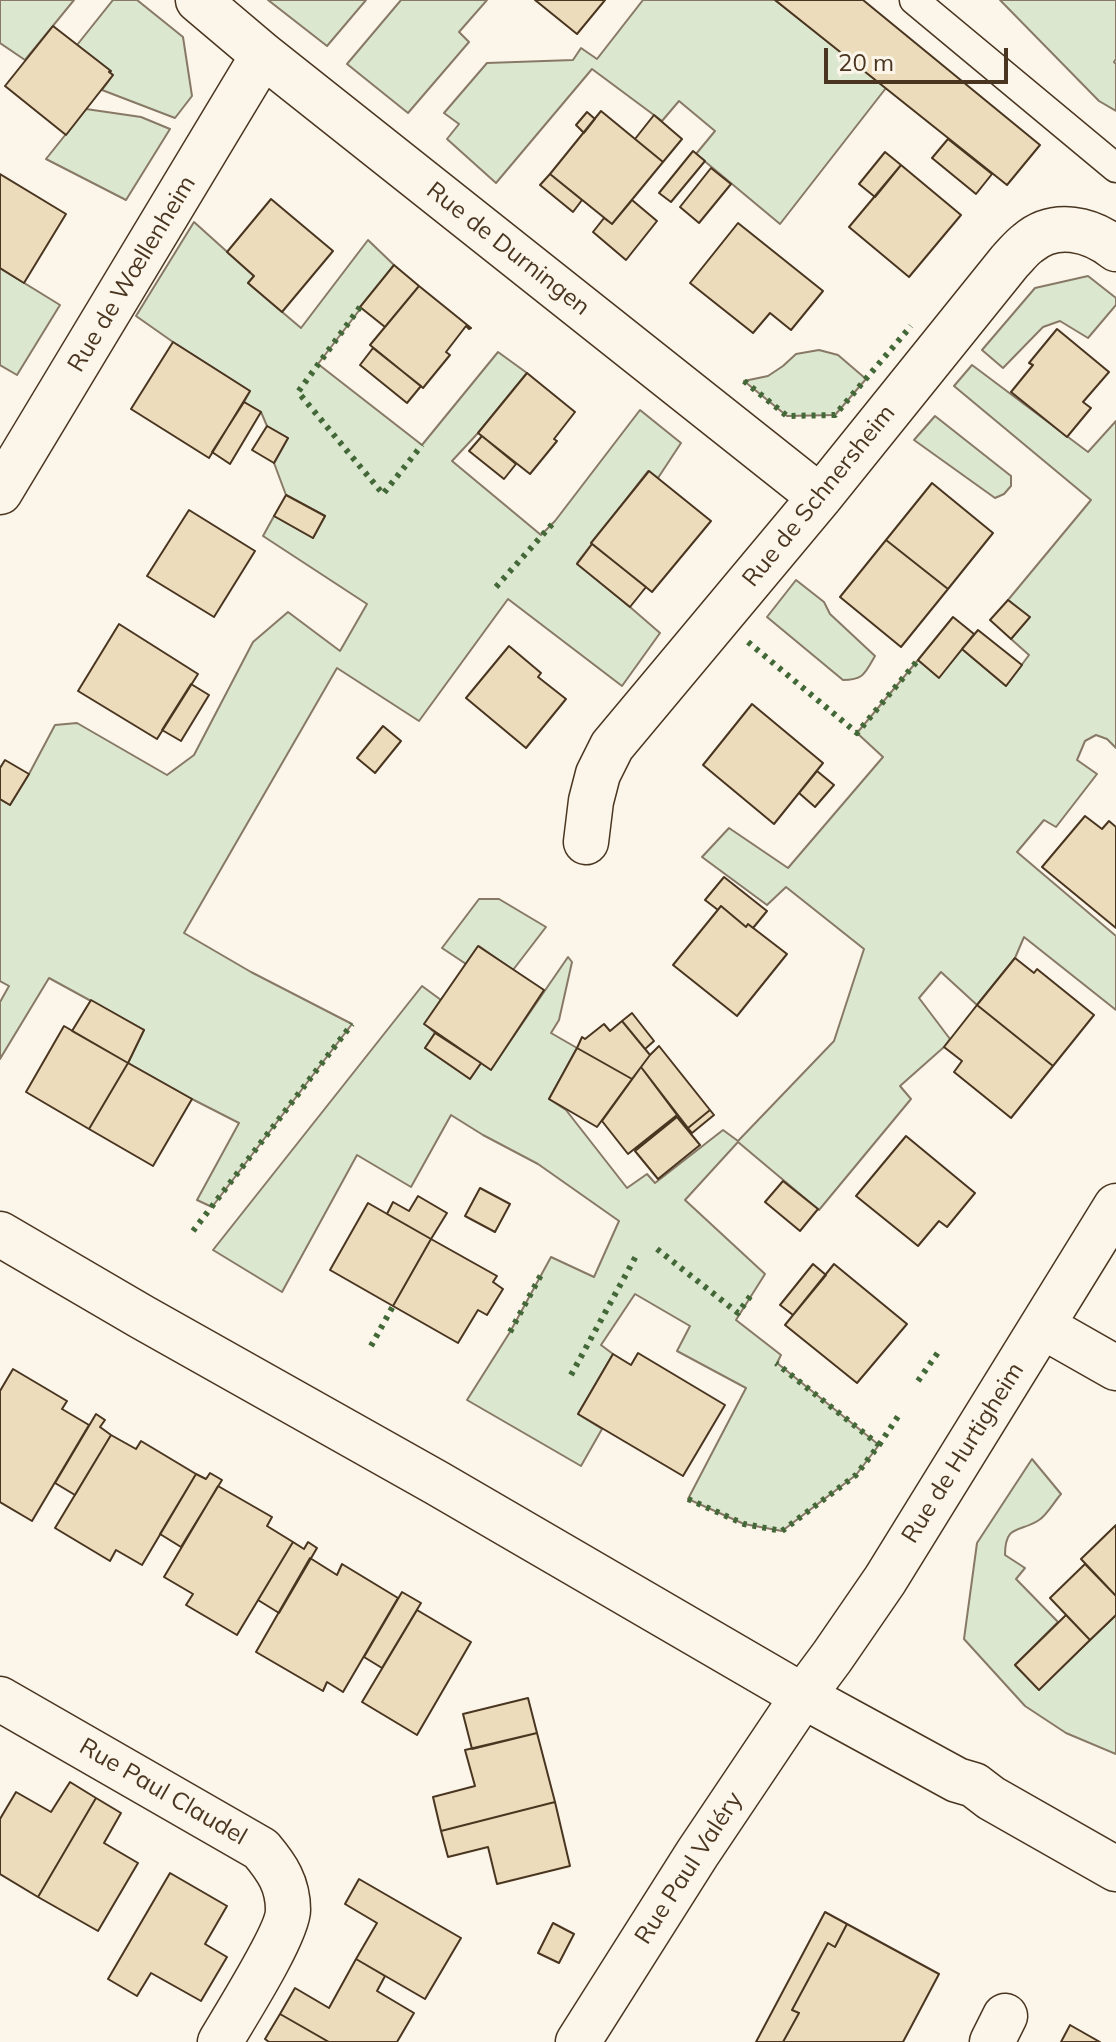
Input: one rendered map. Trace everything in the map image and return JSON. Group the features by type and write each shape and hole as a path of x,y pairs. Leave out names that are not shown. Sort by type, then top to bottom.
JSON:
{"street":[{"name":"Rue de Durningen","path":"198,0 820,497"},
{"name":"Rue de Wœllenheim","path":"0,492 263,55"},
{"name":"Rue de Schnersheim","path":"586,842 598,774 612,746 820,497 1010,261 1030,241 1055,229 1077,229 1103,238 1116,249"},
{"name":"Rue de Hurtigheim","path":"803,1696 885,1580 1116,1206"},
{"path":"0,1234 803,1696 957,1780 974,1785 991,1798 1116,1869"},
{"path":"1042,1326 1116,1368"},
{"name":"Rue Paul Valéry","path":"578,2042 697,1854 803,1696"},
{"name":"Rue Paul Claudel","path":"0,1699 261,1849 278,1870 289,1913 280,1936 220,2042"}],"lane":[{"path":"933,5 1116,168"}],"green space":[{"path":"0,0 74,0 25,60 0,43"},
{"path":"113,0 137,0 183,37 192,96 175,118 102,90 113,75 77,45"},
{"path":"268,0 366,0 327,46"},
{"path":"401,0 487,0 459,32 469,42 408,113 347,64"},
{"path":"643,0 775,0 886,88 780,224 696,154 715,131 679,101 662,121 592,69 496,183 447,139 459,124 444,113 487,63 573,60 581,48 597,59"},
{"path":"1000,0 1116,0 1116,111 1099,101"},
{"path":"86,109 141,117 170,129 126,200 46,159"},
{"path":"194,222 254,276 248,283 301,328 368,240 394,265 318,364 422,445 498,352 527,373 452,461 541,535 640,410 681,443 658,478 648,471 577,563 660,633 622,686 508,599 419,721 337,668 184,933 352,1024 212,1207 197,1200 239,1123 128,1063 144,1030 49,978 0,1059 0,1002 9,986 0,981 0,799 10,805 55,725 77,723 167,775 194,755 253,642 288,612 340,651 367,604 263,536 274,516 313,538 325,516 286,495 274,463 288,438 267,426 261,412 244,402 250,391 136,316"},
{"path":"0,268 60,305 17,375 0,365"},
{"path":"1088,276 1116,298 1116,305 1088,338 1060,321 1043,327 1003,368 982,350 1035,288"},
{"path":"819,350 838,355 866,379 835,415 787,416 744,381 768,376 796,354"},
{"path":"972,365 1088,452 1116,421 1116,748 1107,739 1096,735 1085,741 1077,760 1097,774 1056,827 1044,820 1017,852 1116,936 1116,1010 1024,937 1015,958 977,1005 941,972 919,998 950,1039 900,1086 911,1099 819,1210 738,1142 685,1200 765,1274 736,1320 781,1355 777,1363 879,1445 856,1475 782,1531 744,1524 688,1499 746,1388 677,1351 690,1326 635,1294 601,1345 613,1354 578,1414 602,1429 581,1466 467,1400 510,1332 551,1257 594,1277 619,1221 538,1164 451,1115 411,1187 357,1155 282,1292 213,1250 422,986 441,1000 425,1024 435,1033 425,1048 470,1079 481,1063 491,1069 568,957 572,962 559,1020 551,1033 577,1048 549,1099 566,1110 627,1188 647,1174 655,1183 723,1130 738,1141 834,1041 864,949 786,887 767,905 702,857 729,828 788,868 883,757 857,733 918,660 939,677 962,649 1006,686 1029,655 1011,639 1029,617 1008,600 1091,500 954,386"},
{"path":"935,416 1011,476 1011,486 1004,494 995,498 914,440"},
{"path":"796,580 824,602 830,614 875,656 860,677 843,680 767,617"},
{"path":"479,899 499,899 546,927 513,970 479,946 466,964 442,948"},
{"path":"1032,1459 1061,1494 1042,1518 1011,1533 1005,1555 1025,1568 1016,1579 1058,1622 1015,1665 1039,1689 1116,1615 1116,1754 1066,1733 1025,1706 964,1639 977,1543"}],"building":[{"path":"535,0 605,0 577,34"},
{"path":"775,0 863,0 1040,145 1007,185"},
{"path":"53,26 113,75 66,135 5,86"},
{"path":"601,111 663,162 612,224 550,174"},
{"path":"587,112 595,119 584,133 576,125"},
{"path":"654,115 682,139 663,162 635,139"},
{"path":"948,139 992,174 976,194 932,158"},
{"path":"693,151 705,161 671,202 659,193"},
{"path":"885,152 901,165 875,197 859,184"},
{"path":"901,165 961,215 909,277 849,227"},
{"path":"711,168 731,184 699,223 680,207"},
{"path":"0,174 66,214 24,283 0,268"},
{"path":"550,174 582,200 573,212 540,185"},
{"path":"271,199 333,251 282,312 248,283 254,276 227,252"},
{"path":"632,200 657,221 626,260 593,232 604,218 612,224"},
{"path":"738,223 823,291 791,330 770,313 753,333 690,283"},
{"path":"394,265 419,286 385,327 360,307"},
{"path":"419,286 471,328 466,326 446,352 450,355 423,388 370,345"},
{"path":"1057,329 1109,372 1083,402 1091,408 1067,437 1011,392 1033,365 1029,363"},
{"path":"173,342 250,391 209,458 131,409"},
{"path":"373,348 421,386 407,403 360,365"},
{"path":"527,373 575,412 554,439 557,441 530,474 478,433"},
{"path":"244,402 261,412 230,464 212,452"},
{"path":"267,426 288,438 274,463 252,450"},
{"path":"482,436 516,464 504,479 469,451"},
{"path":"649,471 711,521 652,592 591,543"},
{"path":"932,483 993,533 948,589 886,540"},
{"path":"286,495 325,516 313,538 274,516"},
{"path":"189,510 255,551 214,617 147,576"},
{"path":"886,540 948,589 901,647 840,597"},
{"path":"592,544 646,587 630,607 577,564"},
{"path":"1008,600 1030,617 1011,639 990,620"},
{"path":"953,617 974,634 939,678 918,660"},
{"path":"119,624 198,674 157,739 78,691"},
{"path":"978,630 1022,665 1006,686 962,649"},
{"path":"509,646 541,673 538,677 566,699 526,748 466,698"},
{"path":"191,684 209,695 181,741 162,730"},
{"path":"752,704 823,763 774,824 703,765"},
{"path":"383,726 401,741 375,773 357,758"},
{"path":"5,760 29,774 10,805 0,799 0,768"},
{"path":"817,771 834,785 815,807 799,793"},
{"path":"1085,816 1102,829 1109,821 1116,827 1116,928 1042,867"},
{"path":"724,877 767,911 753,928 748,924 746,927 721,906 718,910 705,900"},
{"path":"721,906 787,954 737,1016 673,965"},
{"path":"478,946 544,990 491,1070 424,1024"},
{"path":"1015,958 1034,973 1037,969 1094,1015 1053,1066 977,1005"},
{"path":"91,1000 144,1030 128,1063 72,1031"},
{"path":"977,1005 1053,1066 1011,1118 954,1072 962,1061 944,1047"},
{"path":"632,1013 654,1041 645,1049 622,1021"},
{"path":"622,1021 650,1055 632,1079 577,1048 582,1037 585,1039 604,1024 610,1031"},
{"path":"64,1026 128,1063 89,1129 26,1092"},
{"path":"435,1033 481,1063 470,1079 425,1048"},
{"path":"659,1046 710,1110 688,1128 641,1067"},
{"path":"577,1048 632,1079 597,1127 549,1099"},
{"path":"128,1063 192,1099 153,1166 89,1129"},
{"path":"641,1067 677,1115 628,1154 602,1121"},
{"path":"710,1110 714,1115 692,1133 688,1128"},
{"path":"677,1117 700,1145 658,1179 635,1151"},
{"path":"906,1136 975,1193 947,1227 939,1221 918,1246 856,1196"},
{"path":"783,1181 818,1209 800,1231 765,1202"},
{"path":"480,1188 510,1204 495,1232 465,1216"},
{"path":"418,1196 447,1213 431,1239 387,1214 393,1202 409,1211"},
{"path":"368,1203 431,1239 393,1306 330,1270"},
{"path":"431,1239 497,1276 493,1282 503,1289 487,1315 478,1310 458,1343 393,1306"},
{"path":"813,1264 826,1275 793,1315 780,1305"},
{"path":"834,1264 907,1324 857,1383 785,1325"},
{"path":"638,1353 725,1405 683,1476 578,1414 613,1354 631,1365"},
{"path":"13,1369 67,1401 62,1409 89,1425 32,1521 0,1502 0,1391"},
{"path":"96,1414 105,1420 100,1427 111,1435 75,1495 55,1483"},
{"path":"111,1435 136,1449 141,1441 196,1474 142,1565 116,1550 110,1561 55,1528"},
{"path":"210,1473 222,1480 181,1547 160,1534 196,1474 206,1479"},
{"path":"218,1486 272,1517 267,1526 293,1542 237,1635 186,1605 193,1594 164,1577"},
{"path":"1116,1525 1116,1596 1081,1559"},
{"path":"293,1542 304,1549 308,1542 317,1548 279,1613 258,1600"},
{"path":"310,1558 337,1575 342,1564 398,1598 343,1692 327,1682 323,1691 256,1652"},
{"path":"1085,1564 1116,1596 1116,1615 1090,1640 1050,1598"},
{"path":"402,1592 421,1603 382,1668 364,1657"},
{"path":"417,1610 471,1642 417,1735 362,1702"},
{"path":"1066,1615 1090,1640 1039,1690 1015,1665"},
{"path":"528,1698 537,1733 472,1749 463,1714"},
{"path":"537,1733 555,1802 441,1831 433,1797 475,1786 465,1750"},
{"path":"70,1782 96,1798 38,1897 0,1874 0,1819 16,1792 51,1812"},
{"path":"96,1798 121,1813 104,1843 138,1863 98,1931 38,1897"},
{"path":"555,1802 570,1866 497,1884 488,1847 448,1857 441,1831"},
{"path":"170,1873 227,1906 205,1944 227,1957 201,2001 151,1973 137,1996 108,1979"},
{"path":"359,1879 461,1938 425,1999 356,1959 377,1923 345,1904"},
{"path":"825,1912 847,1924 835,1947 828,1943 792,2010 799,2013 783,2042 756,2042"},
{"path":"553,1923 574,1934 559,1963 538,1953"},
{"path":"847,1924 939,1974 903,2042 783,2042 799,2013 792,2010 828,1943 835,1947"},
{"path":"356,1959 385,1976 377,1991 414,2013 397,2042 329,2042 280,2014 295,1988 329,2008"},
{"path":"280,2014 329,2042 269,2042 265,2039"},
{"path":"1070,2025 1100,2042 1061,2042"}],"hedge":[{"path":"360,307 298,392 383,494 422,445"},
{"path":"744,381 787,416 835,415 911,326"},
{"path":"496,587 555,521"},
{"path":"748,642 857,733 918,660"},
{"path":"193,1231 352,1024"},
{"path":"657,1249 738,1313 751,1295"},
{"path":"571,1375 636,1256"},
{"path":"510,1332 542,1273"},
{"path":"371,1346 393,1306"},
{"path":"918,1381 939,1351"},
{"path":"688,1499 744,1524 782,1531 856,1475 879,1445 776,1363"},
{"path":"879,1445 901,1412"}]}
